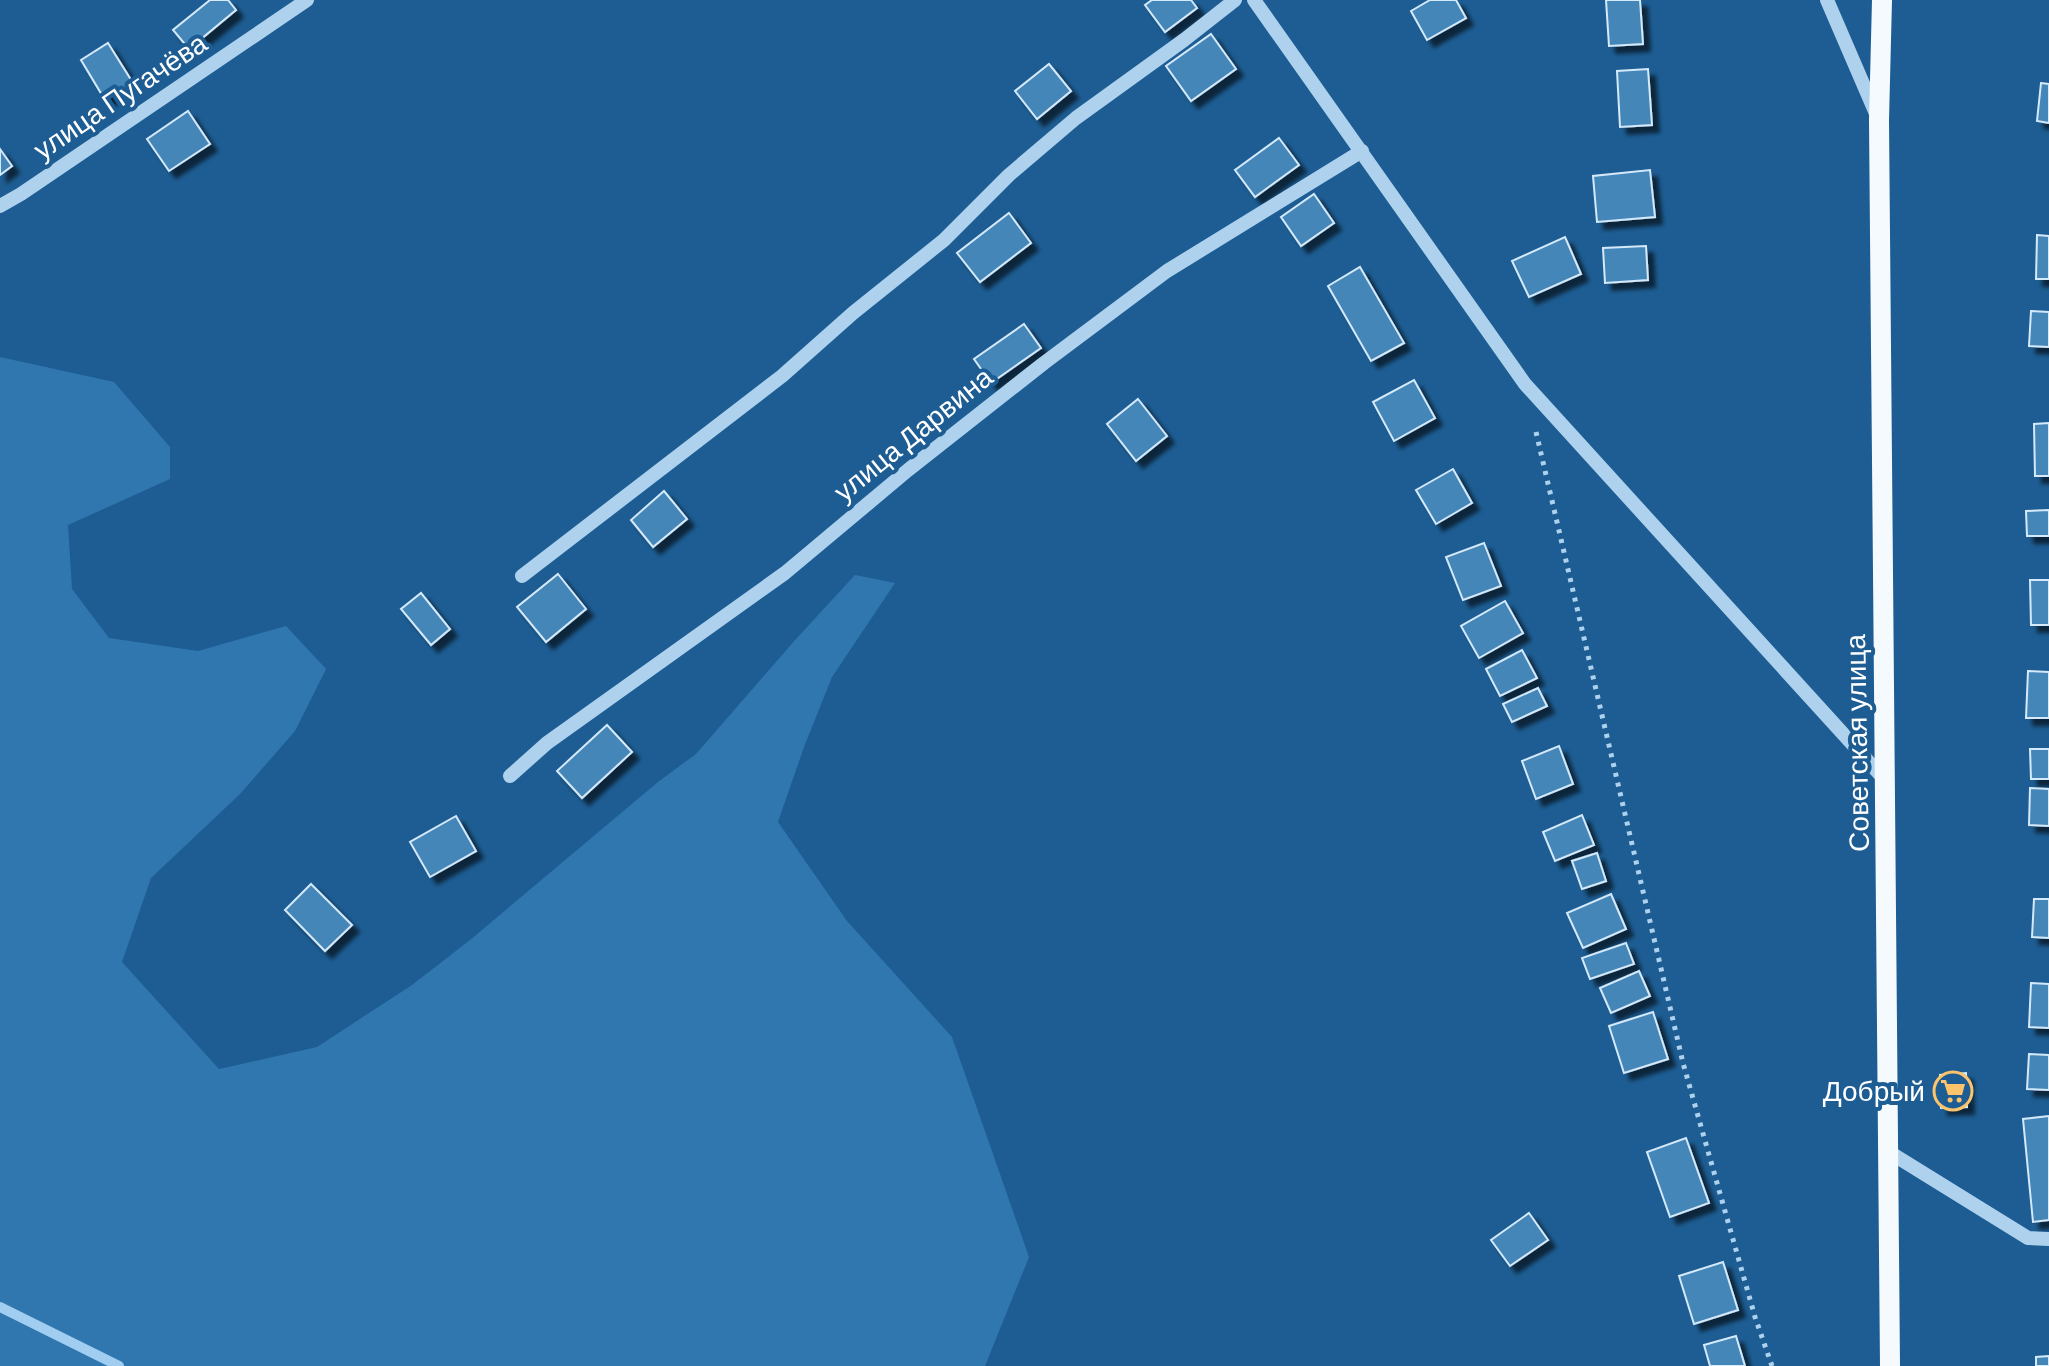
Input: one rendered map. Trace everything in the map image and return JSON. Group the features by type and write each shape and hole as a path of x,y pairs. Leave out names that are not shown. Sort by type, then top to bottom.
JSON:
{"main road":[{"name":"Советская улица","path":"1882,0 1879,120 1890,1366"}],"street":[{"name":"улица Пугачёва","path":"0,206 307,0"},
{"path":"522,576 782,376 853,313 944,240 1009,175 1076,118 1235,0"},
{"path":"1254,0 1525,384 1886,781"},
{"name":"Советская улица","path":"1827,0 1879,120"},
{"name":"улица Дарвина","path":"510,776 547,743 785,573 908,470 1167,271 1362,151"},
{"path":"1889,1152 2028,1238 2049,1239"}],"path":[{"path":"1536,430 1683,1063 1755,1317 1772,1366"}],"shaded area":[{"path":"0,357 114,382 170,447 170,479 68,525 72,589 109,638 198,651 286,626 326,669 295,731 240,794 151,878 122,962 219,1069 317,1047 412,985 696,754 855,575 895,583 832,677 778,822 847,921 952,1037 1029,1257 985,1366 0,1366"}],"building":[{"path":"210,0 228,0 236,10 189,49 173,30"},
{"path":"1152,0 1191,0 1197,8 1165,32 1145,5"},
{"path":"1430,0 1456,0 1466,18 1427,40 1411,11"},
{"path":"1606,0 1640,0 1643,44 1609,46"},
{"path":"1211,34 1236,69 1191,101 1166,66"},
{"path":"108,43 133,83 105,100 81,60"},
{"path":"1049,64 1071,91 1037,119 1015,91"},
{"path":"1648,69 1652,125 1620,127 1617,71"},
{"path":"2041,83 2049,84 2049,123 2037,121"},
{"path":"188,111 210,144 169,171 147,139"},
{"path":"1279,138 1299,165 1255,197 1235,170"},
{"path":"0,149 12,166 0,175"},
{"path":"1650,170 1655,217 1597,222 1593,176"},
{"path":"1314,194 1334,223 1301,246 1281,217"},
{"path":"1009,213 1031,243 980,282 957,253"},
{"path":"2037,235 2049,236 2049,279 2036,279"},
{"path":"1565,237 1581,274 1529,297 1512,261"},
{"path":"1646,246 1648,280 1605,283 1603,248"},
{"path":"1360,267 1404,343 1371,361 1328,286"},
{"path":"2031,311 2049,312 2049,347 2029,346"},
{"path":"1024,324 1041,348 991,383 974,359"},
{"path":"1414,380 1435,418 1394,441 1373,402"},
{"path":"1138,399 1167,436 1136,461 1107,424"},
{"path":"2049,423 2049,476 2035,476 2034,424"},
{"path":"1453,469 1472,503 1436,524 1416,490"},
{"path":"664,491 687,519 653,547 631,520"},
{"path":"2049,510 2049,536 2027,536 2026,511"},
{"path":"1484,543 1501,586 1463,600 1446,557"},
{"path":"558,574 586,609 546,642 517,607"},
{"path":"2030,580 2049,580 2049,625 2031,625"},
{"path":"421,593 450,629 431,645 401,609"},
{"path":"1505,601 1523,633 1479,658 1461,626"},
{"path":"1522,650 1537,678 1500,696 1486,669"},
{"path":"2028,671 2049,672 2049,718 2026,718"},
{"path":"1538,688 1547,706 1512,722 1503,704"},
{"path":"607,725 632,752 582,798 557,771"},
{"path":"1559,746 1573,784 1536,799 1522,761"},
{"path":"2030,749 2049,749 2049,779 2031,779"},
{"path":"2030,788 2049,789 2049,826 2029,825"},
{"path":"1582,815 1594,845 1555,861 1543,832"},
{"path":"456,816 476,851 430,877 410,842"},
{"path":"1597,853 1606,881 1582,889 1572,861"},
{"path":"311,884 352,925 325,951 285,910"},
{"path":"1611,894 1626,929 1583,948 1567,913"},
{"path":"2034,899 2049,899 2049,938 2032,937"},
{"path":"1626,943 1634,964 1590,979 1582,958"},
{"path":"1639,971 1650,996 1611,1013 1600,988"},
{"path":"2031,983 2049,984 2049,1028 2029,1027"},
{"path":"1653,1012 1668,1059 1624,1073 1609,1026"},
{"path":"2029,1054 2049,1055 2049,1090 2027,1089"},
{"name":"Добрый","path":"1966,1073 1967,1107 1941,1108 1940,1075"},
{"path":"2049,1116 2049,1220 2033,1222 2023,1119"},
{"path":"1686,1138 1709,1203 1670,1217 1647,1152"},
{"path":"1529,1213 1548,1240 1510,1266 1491,1240"},
{"path":"1723,1262 1738,1310 1694,1324 1679,1276"},
{"path":"1736,1336 1745,1366 1710,1366 1704,1345"},
{"path":"2049,1356 2049,1366 2036,1366 2036,1357"}],"waterway":[{"path":"0,1307 119,1366"}],"place":[{"name":"Добрый","path":"1953,1091"}]}
